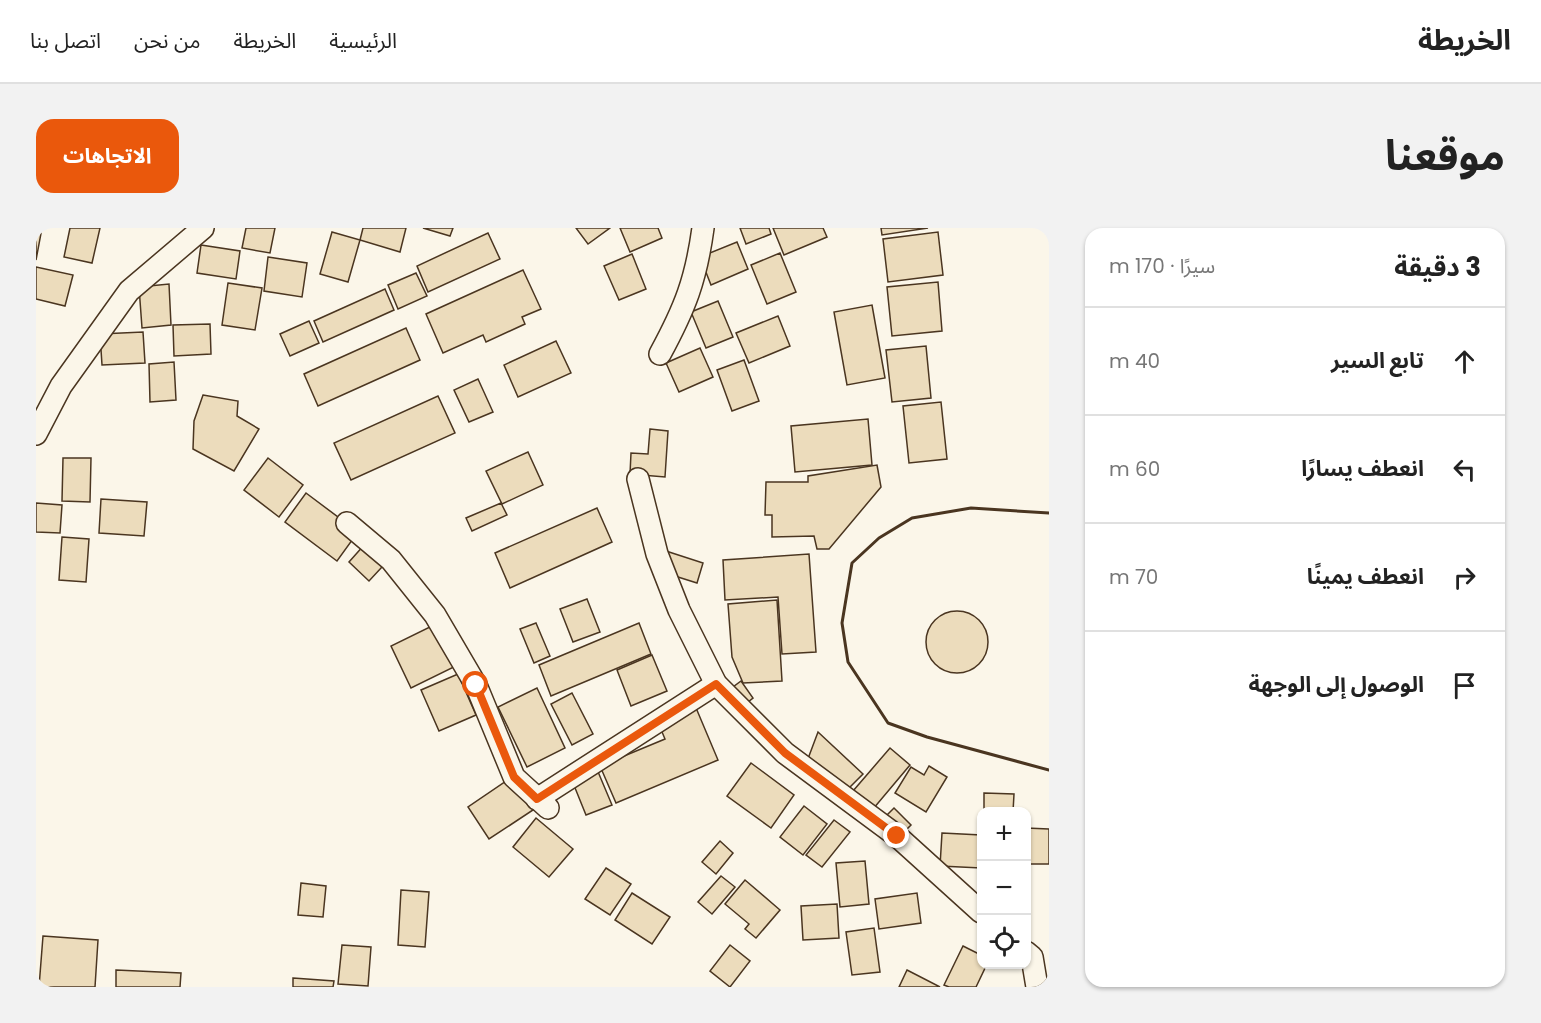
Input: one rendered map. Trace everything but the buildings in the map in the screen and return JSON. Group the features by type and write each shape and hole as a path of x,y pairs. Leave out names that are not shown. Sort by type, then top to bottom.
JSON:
{"street":[{"path":"36,434 61,386 129,291 203,228"},
{"path":"660,354 684,311 698,264 703,228"},
{"path":"638,479 657,554 679,610 716,684 785,753 897,836 977,908"},
{"path":"347,523 391,560 435,615 476,685 514,777 542,803 716,684"},
{"path":"1031,956 1037,987"}],"wall":[{"path":"1049,513 971,508 912,518 879,538 852,563 842,623 848,662 888,723 927,737 1049,770"}],"route":[{"path":"476,685 514,777 537,799 716,684 785,753 897,836"}]}
